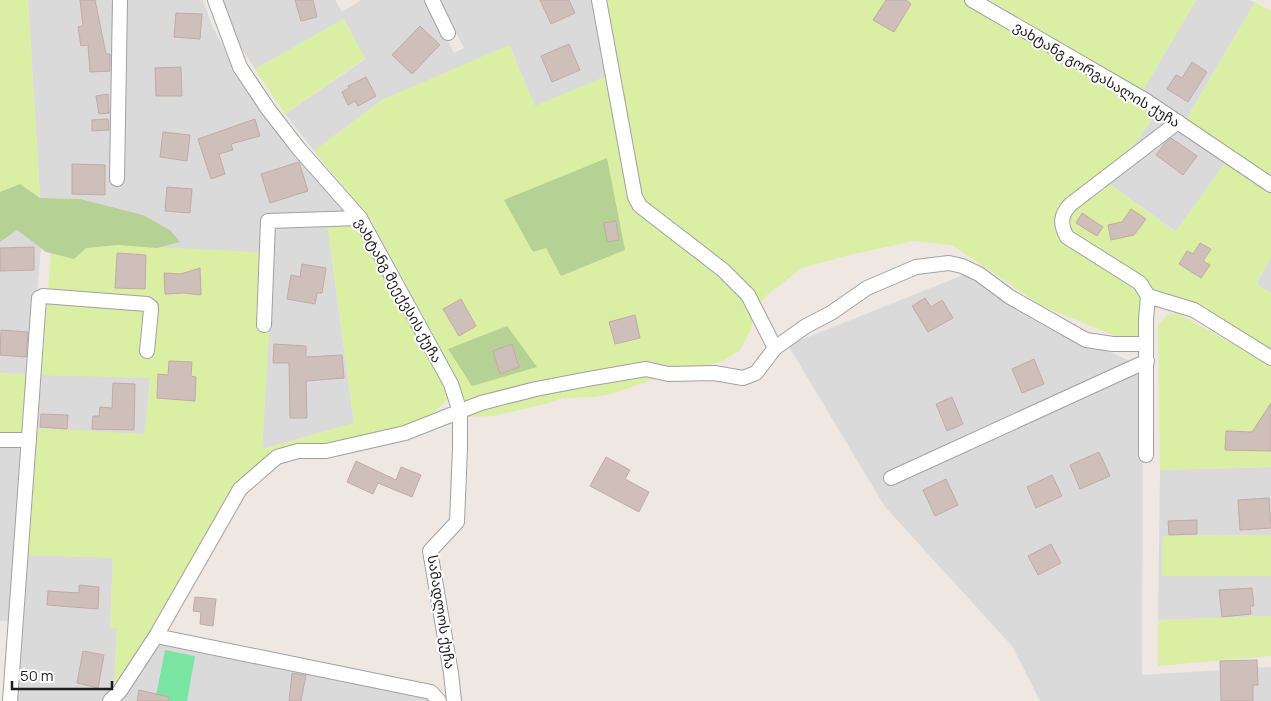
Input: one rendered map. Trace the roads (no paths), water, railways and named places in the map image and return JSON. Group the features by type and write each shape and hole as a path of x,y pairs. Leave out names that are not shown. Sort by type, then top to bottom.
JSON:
{"street":[{"path":"117,179 120,0"},
{"name":"ვახტანგ მეექვსის ქუჩა","path":"215,0 240,67 268,109 299,149 360,218 451,384 460,412"},
{"path":"432,0 448,33"},
{"path":"599,0 635,197 640,206 722,270 748,295 775,348"},
{"name":"ვახტანგ გორგასალის ქუჩა","path":"972,0 1146,100 1271,185"},
{"path":"1146,455 1146,319 1148,296 1140,283 1067,237 1062,228 1061,219 1065,210 1071,204 1178,122"},
{"path":"264,325 268,222 360,218"},
{"path":"110,701 120,691 156,636 240,489 277,457 298,451 326,451 405,432 460,412 481,402 536,389 646,369 668,374 714,373 743,378 756,373 775,348 788,338 831,313 867,288 916,267 949,263 962,266 979,274 1010,297 1086,340 1113,344 1146,344"},
{"path":"1148,296 1194,310 1271,358"},
{"path":"10,701 38,301 40,297 147,304 152,310 147,351"},
{"path":"891,478 1147,361"},
{"name":"სამადლოს ქუჩა","path":"454,701 430,551 457,522 460,412"},
{"path":"0,440 29,440"},
{"path":"156,636 431,692 439,701"}]}
